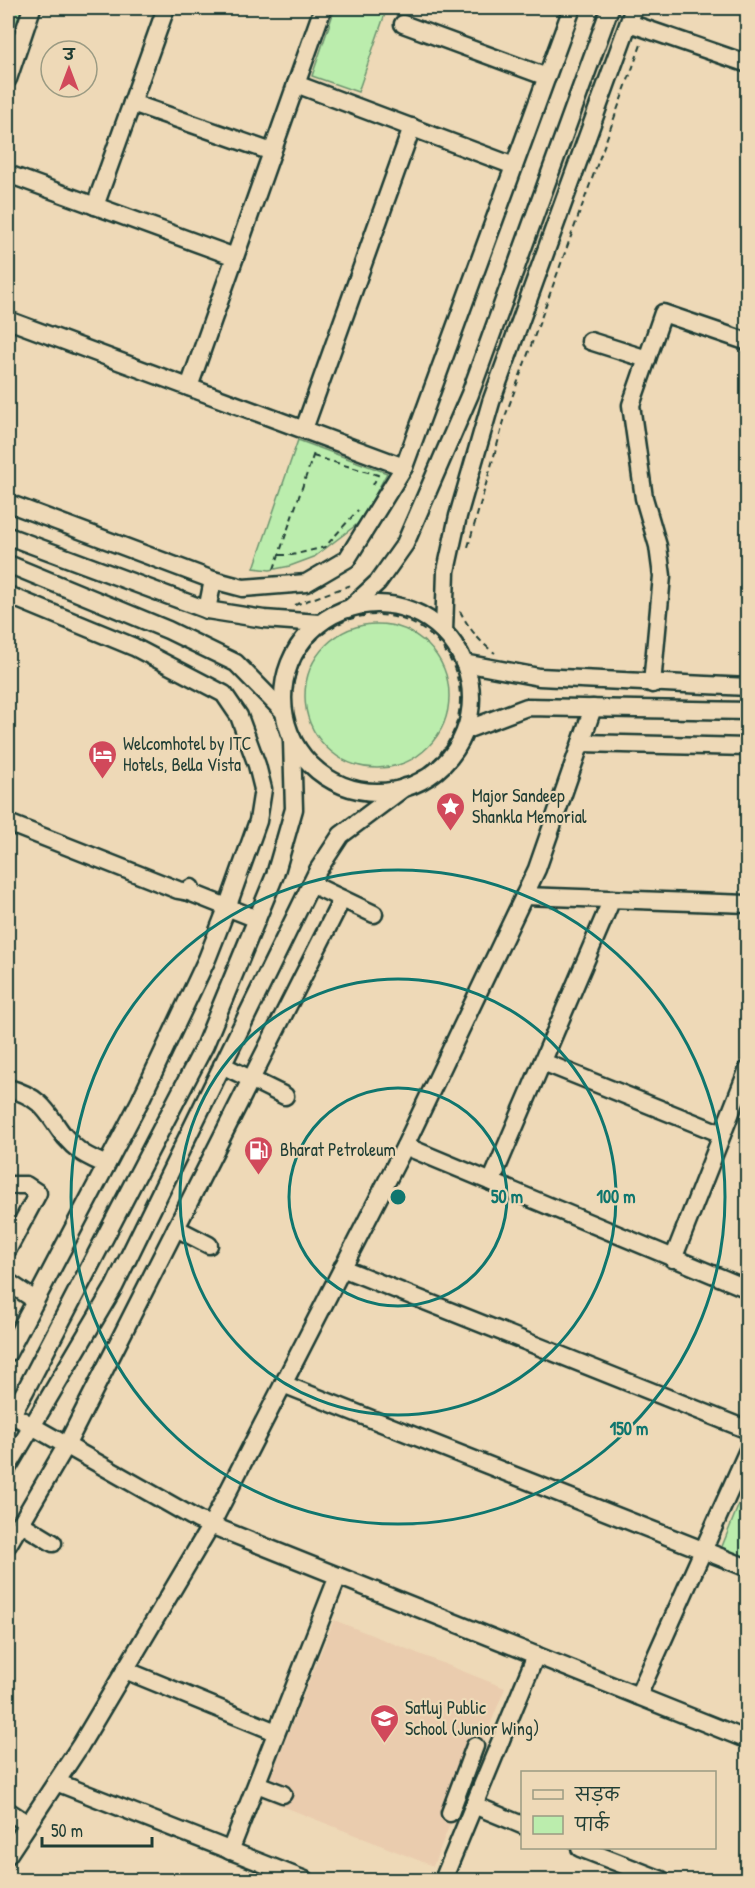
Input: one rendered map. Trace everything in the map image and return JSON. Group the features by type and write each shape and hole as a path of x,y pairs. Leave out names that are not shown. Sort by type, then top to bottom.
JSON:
{"street":[{"path":"8,79 32,8"},
{"path":"95,206 166,8"},
{"path":"189,387 296,84 320,8"},
{"path":"8,503 213,580 243,588 306,583 348,559 404,467 572,8"},
{"path":"350,608 378,582 405,544 466,405 610,8"},
{"path":"444,632 446,572 458,516 491,402 632,15 747,64"},
{"path":"403,24 547,77"},
{"path":"296,84 514,166"},
{"path":"132,103 272,152"},
{"path":"304,429 412,128"},
{"path":"8,174 235,257"},
{"path":"652,684 662,576 658,546 645,498 631,405 663,313 747,342"},
{"path":"8,320 404,467"},
{"path":"590,341 647,359"},
{"path":"8,536 207,610 264,619 319,623"},
{"path":"8,564 168,630 236,663 282,710"},
{"path":"33,605 44,579"},
{"path":"207,610 213,580"},
{"path":"8,595 134,647 224,694 239,716 263,789 258,821 202,969 140,1101 8,1353"},
{"path":"292,741 317,772 348,789 382,793 414,785 434,774 454,753 466,730 471,712 471,695 464,663 444,632 414,612 400,607 369,604 350,608 319,623 297,646 286,669 282,690 282,710 292,741 294,809 275,875 205,1045 9,1418 32,1426 198,1520 747,1740"},
{"path":"464,663 539,678 747,687"},
{"path":"466,730 527,707 747,711"},
{"path":"8,1855 125,1670 211,1525 405,1146 537,869 592,708"},
{"path":"581,743 747,747"},
{"path":"8,1467 114,1287 311,884 341,835 405,787"},
{"path":"8,823 178,890 190,890 257,920"},
{"path":"311,884 374,914"},
{"path":"524,896 747,904"},
{"path":"8,1545 66,1446 342,899"},
{"path":"491,1182 612,899"},
{"path":"543,1062 722,1134"},
{"path":"222,1065 285,1096"},
{"path":"673,1259 747,1069"},
{"path":"8,1088 24,1092 38,1101 80,1152 106,1165"},
{"path":"405,1146 747,1289"},
{"path":"8,1185 26,1185 38,1193 8,1249"},
{"path":"176,1228 209,1245"},
{"path":"342,1268 747,1430"},
{"path":"8,1282 35,1300"},
{"path":"283,1384 747,1568"},
{"path":"638,1696 747,1450"},
{"path":"20,1523 53,1543"},
{"path":"230,1851 338,1576"},
{"path":"443,1881 536,1655"},
{"path":"125,1670 276,1732"},
{"path":"450,1813 475,1746"},
{"path":"56,1782 305,1881"},
{"path":"461,1783 521,1824"},
{"path":"257,1784 283,1794"},
{"path":"8,1811 28,1824"},
{"path":"582,1849 645,1877 662,1881"}],"path":[{"path":"469,547 506,414 644,38"},
{"path":"274,569 314,455 378,475 370,492"},
{"path":"279,555 292,555 325,547 358,510"},
{"path":"460,610 465,621 486,647 503,657"},
{"path":"374,614 395,616 415,623 437,639 452,661 461,687 460,714 451,739 434,760 412,775 386,782 359,781 334,771 313,754 301,737 294,717 292,696 295,675 304,656 317,639 333,626 353,618 374,614"}],"shaded area":[{"name":"Satluj Public School (Junior Wing)","path":"334,1620 505,1688 433,1866 262,1798"}],"green space":[{"path":"8,8 22,8 8,48"},
{"path":"335,8 387,8 358,92 312,76"},
{"path":"298,440 387,473 360,522 314,557 290,566 270,570 254,568"},
{"path":"377,624 405,629 428,645 444,668 449,696 444,724 428,747 405,763 377,768 349,763 326,747 310,724 305,696 310,668 326,645 349,629"},
{"path":"747,1484 747,1560 721,1549"}],"place":[{"name":"Welcomhotel by ITC Hotels, Bella Vista","path":"102,780"},
{"name":"Major Sandeep Shankla Memorial","path":"451,832"},
{"name":"Bharat Petroleum","path":"259,1176"},
{"name":"Satluj Public School (Junior Wing)","path":"384,1744"}]}
